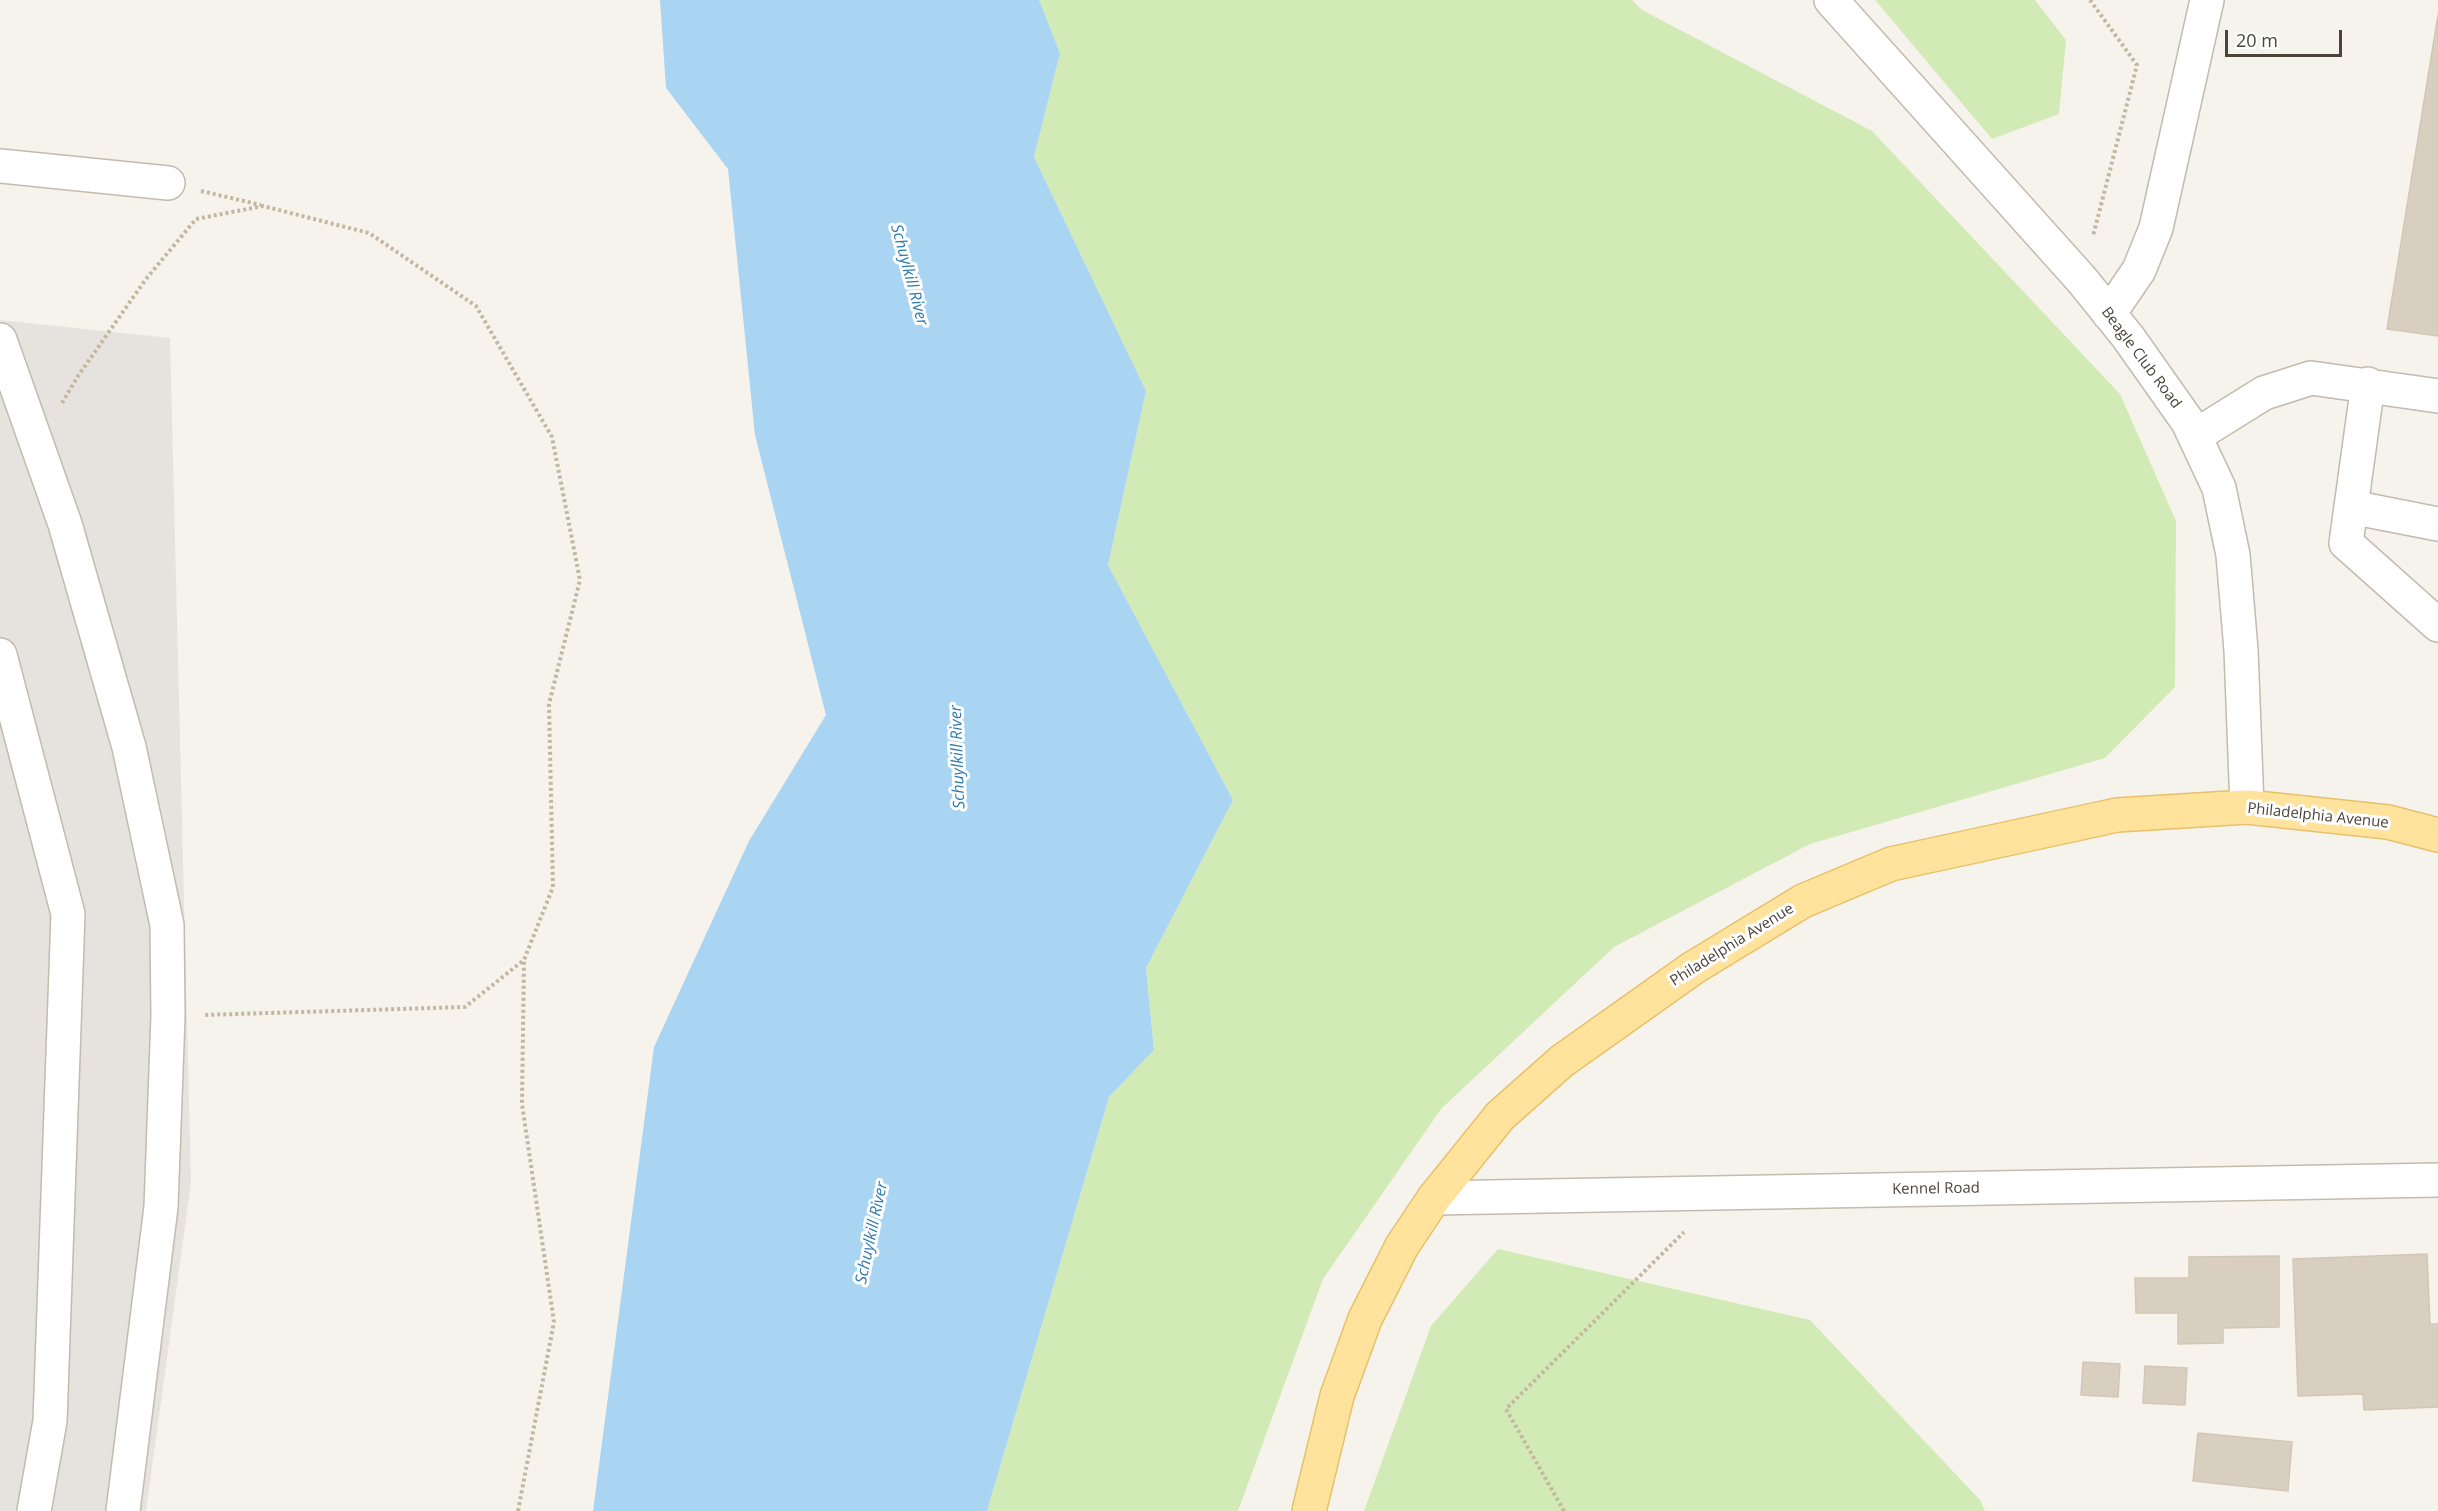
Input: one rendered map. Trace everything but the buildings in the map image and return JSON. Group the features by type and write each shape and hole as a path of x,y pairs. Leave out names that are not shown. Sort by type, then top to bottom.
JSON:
{"main road":[{"name":"Philadelphia Avenue","path":"1309,1511 1337,1396 1365,1319 1402,1246 1434,1198 1500,1116 1562,1061 1693,968 1803,901 1891,864 2117,815 2247,807 2388,822 2438,835"}],"lane":[{"name":"Beagle Club Road","path":"1831,0 2082,280 2188,422 2219,488 2233,555 2241,650 2247,807"},
{"path":"2109,314 2139,270 2156,228 2207,0"},
{"path":"0,166 168,183"},
{"path":"0,340 65,524 129,747 167,925 168,1016 161,1207 123,1511"},
{"path":"2195,436 2238,407 2288,383 2311,378 2368,384 2438,396"},
{"path":"2368,384 2346,543 2438,625"},
{"path":"2351,507 2438,524"},
{"path":"0,654 68,914 50,1421 34,1511"},
{"name":"Kennel Road","path":"1434,1198 2438,1180"}],"path":[{"path":"2082,280 2137,65 2090,0"},
{"path":"168,183 369,233 476,306 552,437 580,580 549,704 553,887 524,960 522,1104 554,1322 518,1511"},
{"path":"37,446 78,376 146,279 196,219 263,206"},
{"path":"168,1016 465,1007 524,960"},
{"path":"1564,1511 1506,1409 1723,1193"}],"shaded area":[{"path":"0,320 170,338 191,1183 146,1511 0,1511"}],"green space":[{"path":"1039,0 1632,0 1642,10 1872,131 2120,394 2176,521 2175,687 2105,758 1810,844 1614,947 1441,1109 1323,1279 1238,1511 987,1511 1109,1097 1154,1050 1146,968 1233,800 1108,565 1146,391 1034,157 1060,53"},
{"path":"1875,0 2035,0 2066,40 2059,114 1992,139"},
{"path":"1498,1249 1810,1320 1980,1500 1985,1511 1364,1511 1431,1326"}],"water":[{"name":"Schuylkill River","path":"660,0 1039,0 1060,53 1034,157 1146,391 1108,565 1233,800 1146,968 1154,1050 1109,1097 987,1511 593,1511 654,1047 749,841 826,715 755,435 728,169 666,88"}]}
